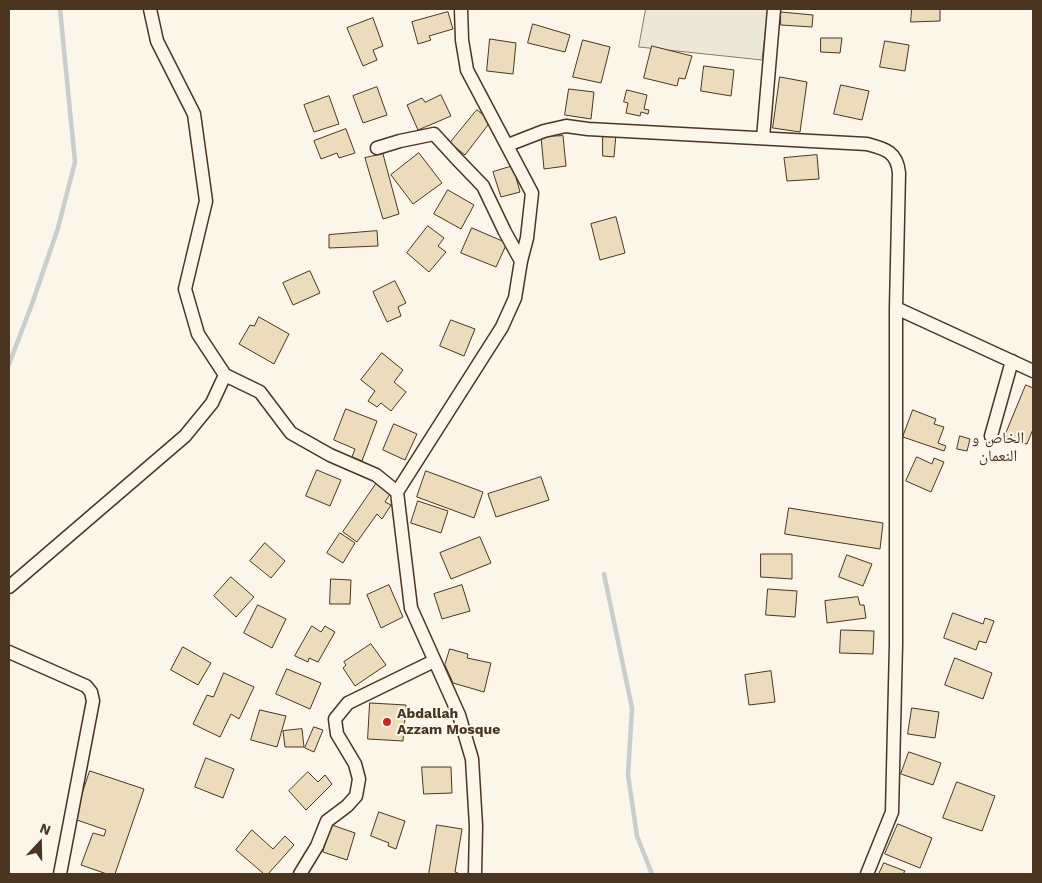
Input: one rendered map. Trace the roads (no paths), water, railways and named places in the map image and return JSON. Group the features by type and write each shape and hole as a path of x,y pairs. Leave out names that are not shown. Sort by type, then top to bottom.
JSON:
{"street":[{"path":"150,9 157,41 194,114 206,201 185,289 198,334 225,375 260,392 291,433 330,455 376,475 397,492"},
{"path":"764,138 774,9"},
{"path":"463,10 462,40 467,70 532,193 527,238 515,298 502,327 397,492 411,608 458,715 472,759 476,826 475,874"},
{"path":"508,145 544,131 566,126 588,129 867,144 894,155 898,162 900,173 896,308 896,644 892,812 867,874"},
{"path":"377,148 434,134 483,186 504,232 521,261"},
{"path":"896,308 1033,371"},
{"path":"991,436 1012,361"},
{"path":"9,586 185,436 212,403 225,375"},
{"path":"9,652 86,686 91,692 93,701 60,874"},
{"path":"300,874 317,846 327,821 347,806 356,796 359,779 355,764 337,734 335,720 348,703 434,661"}],"waterway":[{"path":"9,364 58,228 75,162 60,9"},
{"path":"604,574 632,708 628,775 637,836 652,874"}],"place":[{"name":"Abdallah Azzam Mosque","path":"387,722"}],"district":[{"name":"الخاص و النعمان","path":"998,447"}]}
